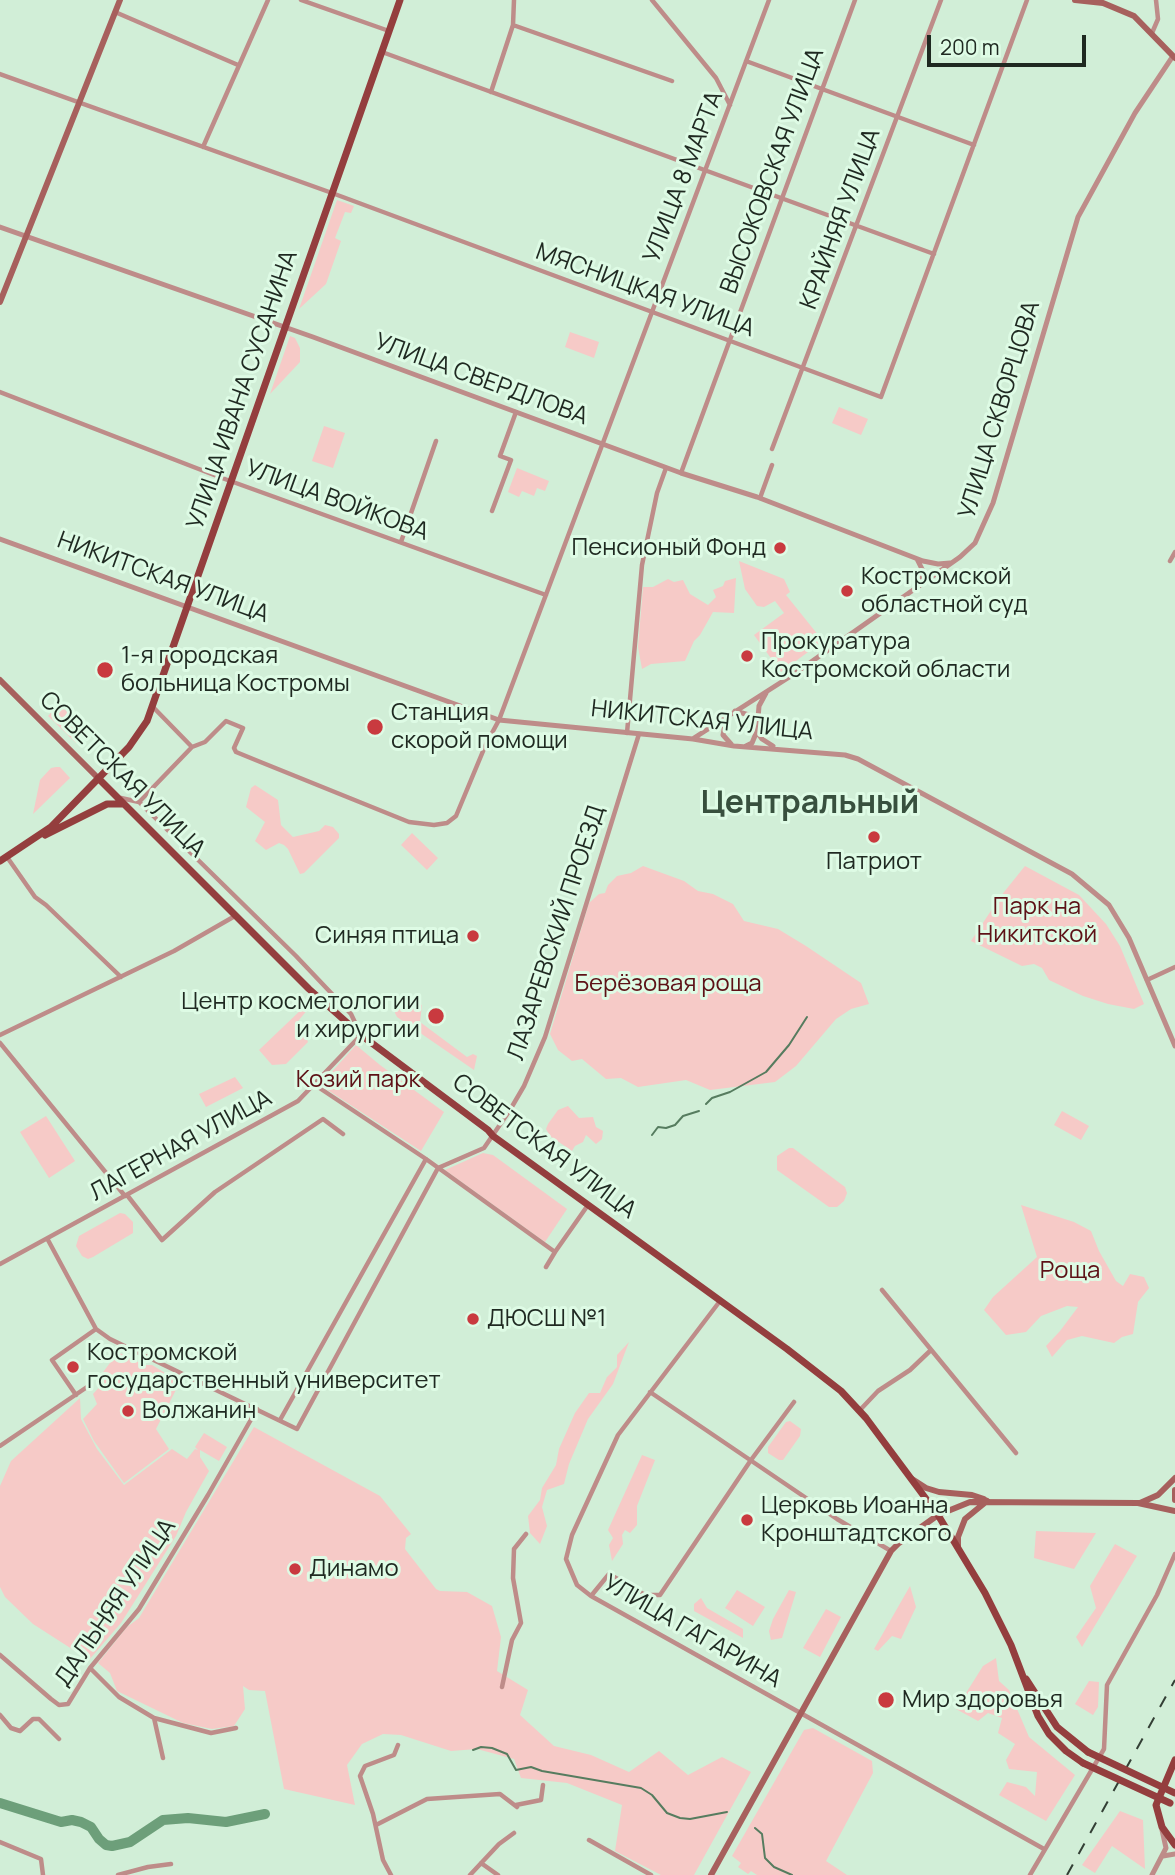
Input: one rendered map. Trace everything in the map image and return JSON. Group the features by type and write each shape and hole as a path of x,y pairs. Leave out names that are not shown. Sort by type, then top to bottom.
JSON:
{"main road":[{"path":"0,302 120,0"},
{"name":"УЛИЦА ИВАНА СУСАНИНА","path":"37,838 51,827 137,738 153,707 400,0"},
{"path":"1075,0 1103,4 1134,16 1174,57"},
{"name":"СОВЕТСКАЯ УЛИЦА","path":"0,680 321,1001 361,1035 488,1130 492,1136 825,1378 860,1410 938,1515 958,1547 985,1593 1022,1673"},
{"path":"4,859 37,838 107,804 126,806"},
{"path":"1138,1503 1158,1495 1175,1478"},
{"path":"912,1479 939,1492 972,1495 989,1501"},
{"path":"1175,1490 1175,1501"},
{"path":"958,1547 958,1537 965,1519 989,1501"},
{"path":"711,1875 891,1551 908,1536 938,1515 970,1502 1138,1503 1175,1511"},
{"path":"1022,1673 1057,1727 1088,1752 1175,1793"},
{"path":"1022,1673 1038,1716 1049,1734 1066,1751 1083,1763 1172,1805"},
{"path":"1175,1760 1156,1805 1162,1827 1175,1845"}],"street":[{"path":"203,147 268,0"},
{"path":"301,0 390,31"},
{"path":"491,92 513,25 514,0"},
{"path":"652,0 716,78 730,105"},
{"name":"УЛИЦА 8 МАРТА","path":"192,747 205,742 226,720 243,728 234,748 236,752 409,822 434,825 447,823 456,816 499,720 769,0"},
{"name":"ВЫСОКОВСКАЯ УЛИЦА","path":"681,473 855,0"},
{"name":"КРАЙНЯЯ УЛИЦА","path":"772,449 941,0"},
{"name":"МЯСНИЦКАЯ УЛИЦА","path":"0,74 332,193 881,397 1027,0"},
{"path":"1152,33 1158,19 1156,0"},
{"path":"115,12 238,65"},
{"path":"513,25 672,81"},
{"path":"382,52 934,254"},
{"name":"УЛИЦА СКВОРЦОВА","path":"693,739 843,640 975,543 991,506 1077,217 1135,113 1174,57"},
{"path":"746,61 974,145"},
{"name":"УЛИЦА СВЕРДЛОВА","path":"0,227 285,327 666,468 760,498 914,557 931,563 950,563"},
{"name":"УЛИЦА ВОЙКОВА","path":"0,392 231,482 546,595"},
{"path":"492,511 511,460 500,456 516,412"},
{"path":"401,542 436,441"},
{"path":"760,498 772,465"},
{"path":"627,733 642,565 657,493 666,468"},
{"name":"НИКИТСКАЯ УЛИЦА","path":"0,539 499,720 693,739 734,746 845,755 858,759 1072,874 1109,905 1129,938 1175,1046"},
{"path":"1170,561 1175,552"},
{"path":"914,557 919,561 922,570 925,575 933,576 936,569 931,563 925,564 922,570 919,584"},
{"path":"746,747 752,743 757,728 759,706 766,692"},
{"path":"139,802 192,747 153,707"},
{"path":"735,711 749,715 762,739 776,748"},
{"path":"727,716 722,729 723,735 734,746"},
{"name":"ЛАЗАРЕВСКИЙ ПРОЕЗД","path":"438,1167 475,1154 484,1148 524,1086 545,1037 639,734"},
{"path":"117,797 139,802 333,993 351,1014 361,1035"},
{"path":"4,859 35,897 121,977"},
{"path":"0,1035 174,951 235,916"},
{"path":"1147,980 1175,967"},
{"name":"ЛАГЕРНАЯ УЛИЦА","path":"0,1264 298,1101 361,1035"},
{"path":"0,1043 162,1240 215,1192 323,1119 343,1134"},
{"path":"315,1085 438,1167 555,1252"},
{"path":"280,1420 426,1159"},
{"path":"48,1240 96,1329 110,1339 297,1429 438,1167"},
{"path":"546,1267 588,1205"},
{"path":"882,1290 1016,1452"},
{"name":"УЛИЦА ГАГАРИНА","path":"720,1300 618,1435 572,1535 566,1559 577,1585 591,1596 1044,1849"},
{"path":"76,1395 52,1360 96,1329"},
{"path":"860,1410 878,1391 910,1370 931,1350"},
{"path":"0,1446 90,1385"},
{"path":"650,1392 837,1519 891,1551"},
{"path":"591,1596 609,1574 645,1595 660,1595 751,1460 794,1402"},
{"name":"ДАЛЬНЯЯ УЛИЦА","path":"0,1654 51,1699 64,1706 72,1700 90,1668 139,1609 257,1409"},
{"path":"502,1687 513,1640 520,1623 513,1578 514,1549 526,1534"},
{"path":"1030,1875 1104,1749 1107,1685 1157,1595 1175,1554"},
{"path":"90,1668 119,1697 155,1718 211,1733 236,1728"},
{"path":"0,1715 11,1728 20,1731 33,1719 39,1719 59,1739"},
{"path":"155,1718 163,1758"},
{"path":"391,1875 383,1860 376,1825 360,1776 365,1766 394,1755 398,1745"},
{"path":"376,1825 427,1799 494,1794 506,1797 516,1806 541,1800 543,1785"},
{"path":"1152,1875 1166,1848 1162,1827"},
{"path":"470,1875 513,1833"},
{"path":"589,1840 651,1875"},
{"path":"0,1842 41,1859 43,1875"},
{"path":"1163,1856 1175,1854"},
{"path":"481,1863 498,1875"},
{"path":"118,1875 171,1864"}],"green space":[{"path":"337,200 354,206 351,213 345,212 335,238 341,241 326,284 299,309"},
{"path":"570,332 599,342 594,358 565,347"},
{"path":"290,336 295,338 300,348 300,362 270,394"},
{"path":"839,407 868,419 861,435 832,423"},
{"path":"324,426 345,433 333,468 312,461"},
{"path":"517,468 549,481 545,491 537,488 534,496 522,491 519,497 508,492"},
{"path":"739,561 784,579 790,592 786,595 823,641 781,672 754,635 784,613 775,601 764,607 757,606 745,589"},
{"path":"736,578 734,613 713,612 694,641 685,661 651,664 642,669 638,647 643,587 653,587 668,579 674,582 683,580 690,594 708,605 716,597 713,590 723,586 725,581"},
{"path":"59,704 87,731 76,743 48,716"},
{"path":"60,767 70,778 33,814 40,780 51,768"},
{"path":"255,785 278,800 281,825 293,837 319,831 325,825 333,827 339,834 339,838 304,873 300,874 284,845 279,843 266,850 255,841 265,822 246,807 251,788"},
{"path":"412,833 438,858 427,870 401,845"},
{"name":"Берёзовая роща","path":"643,866 684,881 698,891 713,894 733,904 744,921 778,929 806,946 861,983 869,1004 851,1009 836,1019 796,1066 775,1082 710,1090 686,1080 638,1087 621,1078 606,1079 582,1059 572,1061 558,1050 550,1034 589,903 599,894 605,893 608,885 617,876 631,873"},
{"name":"Парк на Никитской","path":"1025,866 1079,895 1106,924 1120,946 1144,1004 1134,1009 1083,996 1049,980 1042,968 1034,964 1022,966 971,941 1000,897"},
{"path":"405,998 422,1005 420,1022 467,1057 473,1054 477,1056 474,1070 397,1017 396,1007"},
{"path":"305,1006 308,1009 295,1025 304,1033 308,1042 286,1064 272,1065 259,1050"},
{"name":"Козий парк","path":"356,1045 444,1112 421,1151 320,1085"},
{"path":"235,1077 243,1088 206,1107 199,1094"},
{"path":"568,1106 579,1118 593,1117 596,1127 603,1131 602,1139 596,1144 586,1135 583,1142 572,1151 550,1136 546,1129 548,1124 558,1110"},
{"path":"1062,1111 1089,1126 1081,1140 1054,1125"},
{"path":"46,1116 75,1161 49,1178 20,1132"},
{"path":"793,1148 845,1187 847,1193 844,1201 837,1207 829,1207 777,1170 777,1156"},
{"path":"483,1153 493,1155 567,1209 545,1242 445,1170"},
{"name":"Роща","path":"1021,1205 1074,1222 1091,1231 1116,1281 1123,1286 1130,1274 1144,1277 1149,1288 1138,1302 1133,1334 1114,1343 1082,1336 1067,1340 1052,1357 1046,1346 1078,1307 1067,1306 1041,1316 1026,1332 1006,1335 984,1310 993,1297 1037,1257"},
{"path":"120,1213 133,1222 133,1233 93,1257 88,1259 82,1256 76,1246 79,1236"},
{"path":"629,1342 613,1384 588,1419 569,1464 564,1484 547,1490 542,1507 547,1526 540,1544 530,1533 528,1516 540,1500 542,1488 556,1465 559,1449 575,1413 589,1393 600,1393 607,1377 617,1367 617,1355"},
{"name":"Волжанин","path":"118,1352 144,1365 152,1365 180,1382 156,1429 169,1449 124,1483 94,1441 83,1419 97,1404 93,1394 104,1382 101,1375"},
{"path":"80,1398 81,1419 97,1449 124,1485 172,1449 187,1459 195,1449 198,1450 195,1447 204,1433 227,1447 219,1461 200,1450 200,1457 209,1471 176,1536 121,1623 89,1660 33,1624 5,1597 0,1587 0,1486 11,1461"},
{"path":"790,1421 801,1429 800,1436 783,1460 779,1460 768,1453 768,1447 786,1422"},
{"path":"254,1427 380,1496 411,1534 406,1538 405,1549 436,1589 467,1592 492,1606 501,1637 497,1671 528,1690 520,1715 554,1746 591,1755 629,1772 659,1751 688,1775 722,1757 751,1772 694,1875 661,1875 615,1851 622,1805 567,1783 521,1778 514,1759 477,1749 451,1751 401,1735 383,1734 362,1744 347,1765 355,1805 284,1789 265,1691 249,1690 243,1686 245,1709 234,1726 212,1729 183,1723 117,1691 110,1673 98,1663 127,1627 139,1618"},
{"path":"642,1455 655,1460 637,1506 637,1525 630,1533 625,1530 622,1535 623,1544 612,1561 609,1545 613,1538 608,1530"},
{"path":"1036,1531 1096,1533 1074,1569 1034,1558"},
{"path":"1115,1544 1137,1556 1082,1647 1076,1637 1096,1608 1090,1586"},
{"path":"910,1586 916,1607 901,1639 892,1636 878,1651 874,1649"},
{"path":"737,1590 765,1607 753,1626 725,1608"},
{"path":"789,1590 796,1592 782,1638 771,1640 769,1631 773,1619"},
{"path":"701,1598 707,1608 743,1629 743,1638 694,1611 694,1604"},
{"path":"826,1609 841,1617 820,1657 803,1648"},
{"path":"996,1658 999,1681 1009,1690 1029,1737 1075,1775 1046,1821 999,1795 1007,1782 1026,1787 1035,1796 1037,1772 1009,1769 1006,1760 1015,1744 998,1733 1002,1718 988,1713 978,1721 956,1709 983,1666"},
{"path":"1089,1681 1099,1682 1098,1707 1093,1715 1075,1704"},
{"path":"813,1728 872,1761 873,1773 826,1861 847,1875 757,1875 751,1871 748,1874 738,1867 741,1863 732,1856 804,1730"},
{"path":"1120,1811 1143,1820 1145,1869 1112,1846 1095,1873 1082,1865"}],"waterway":[{"path":"706,1104 712,1098 730,1092 766,1072 789,1045 807,1017"},
{"path":"652,1135 658,1127 675,1125 683,1116 699,1111"},
{"path":"473,1750 481,1747 492,1748 507,1754 516,1770 531,1767 641,1788 652,1795 667,1813 680,1818 690,1819 727,1812"},
{"path":"0,1803 61,1822 81,1822 91,1827 106,1845 112,1846 130,1842 163,1820 188,1818 226,1822 265,1814"},
{"path":"755,1828 762,1834 765,1858 774,1867 792,1875"}],"railway":[{"path":"1067,1875 1175,1680"}],"place":[{"name":"Пенсионый Фонд","path":"780,548"},
{"name":"Костромской областной суд","path":"847,591"},
{"name":"Прокуратура Костромской области","path":"747,656"},
{"name":"1-я городская больница Костромы","path":"105,670"},
{"name":"Станция скорой помощи","path":"375,727"},
{"name":"Патриот","path":"874,837"},
{"name":"Синяя птица","path":"473,936"},
{"name":"Центр косметологии и хирургии","path":"436,1016"},
{"name":"ДЮСШ №1","path":"473,1319"},
{"name":"Костромской государственный университет","path":"73,1367"},
{"name":"Волжанин","path":"128,1411"},
{"name":"Церковь Иоанна Кронштадтского","path":"747,1520"},
{"name":"Динамо","path":"295,1569"},
{"name":"Мир здоровья","path":"886,1700"}],"district":[{"name":"Центральный","path":"810,804"}]}
